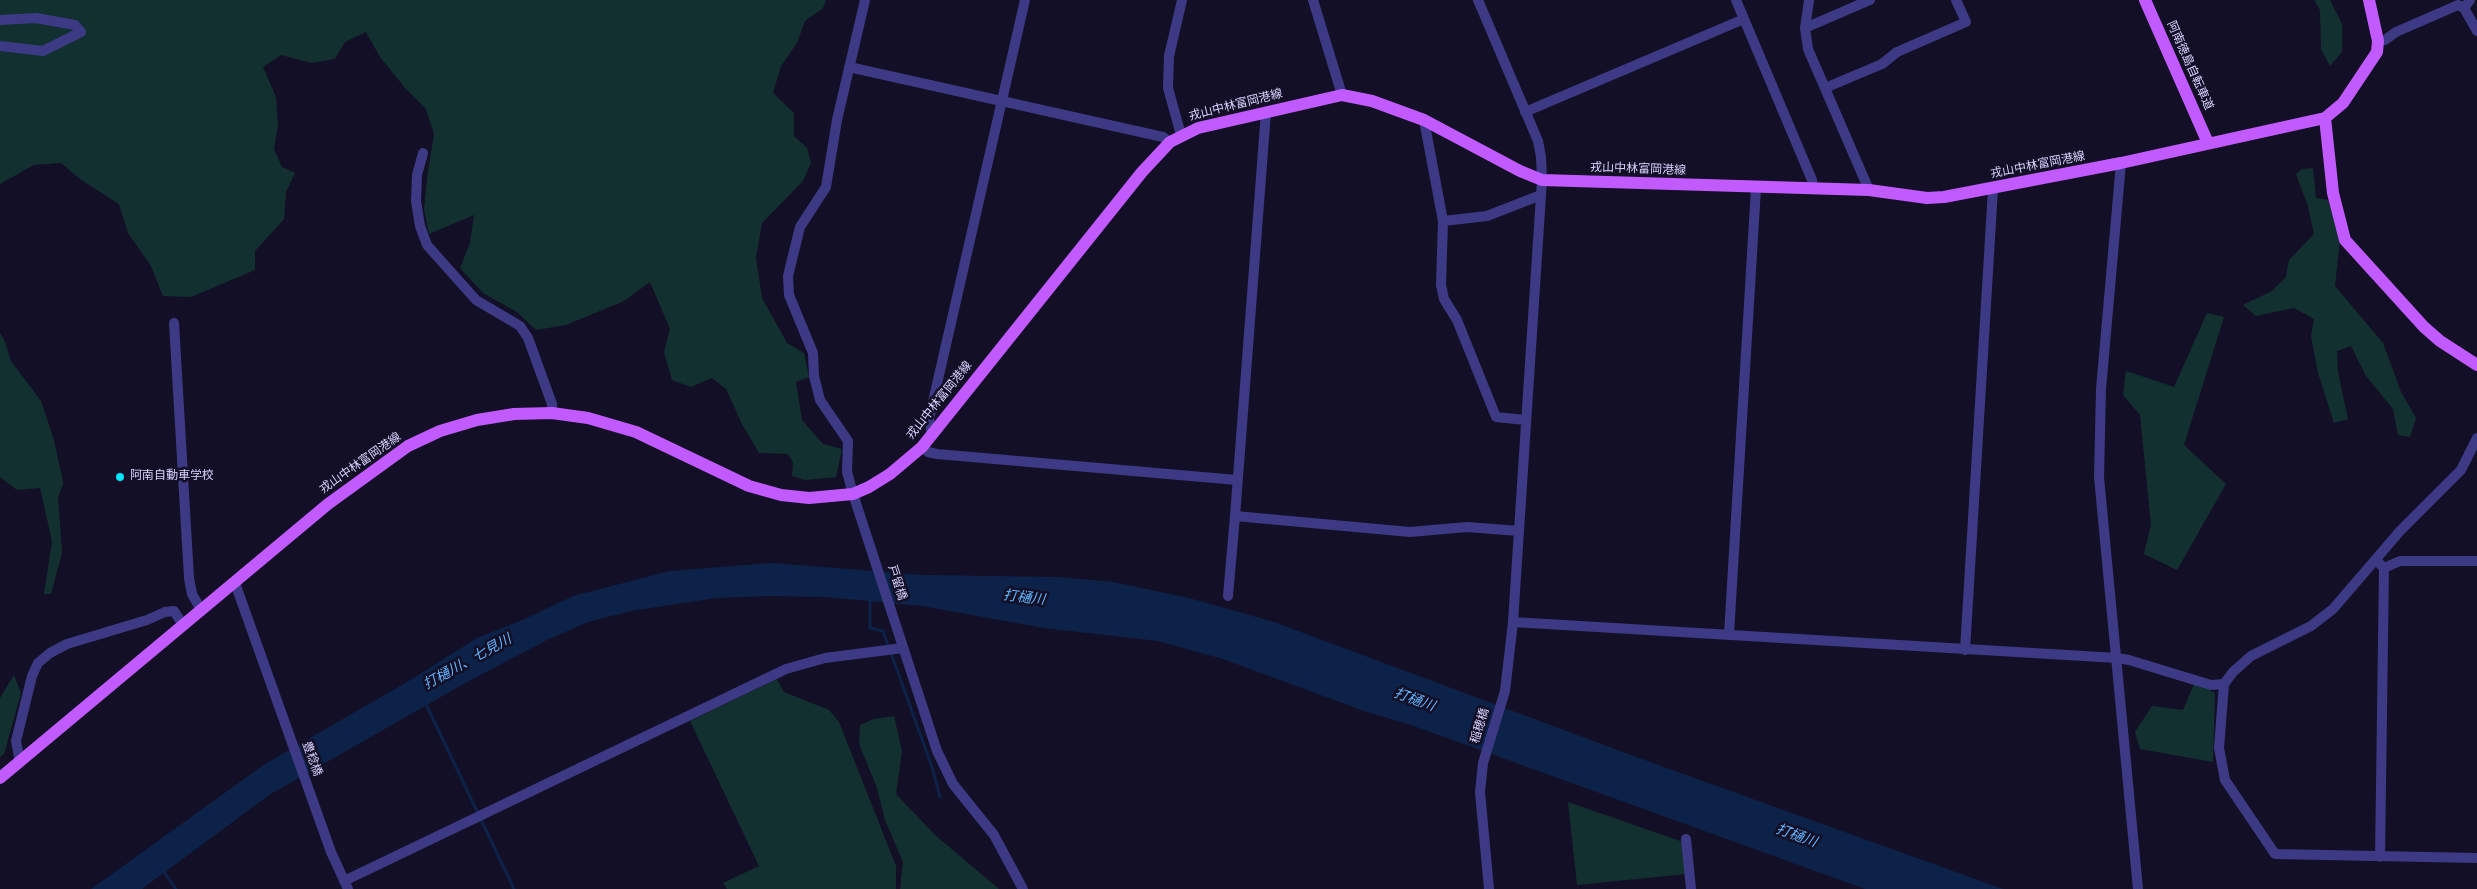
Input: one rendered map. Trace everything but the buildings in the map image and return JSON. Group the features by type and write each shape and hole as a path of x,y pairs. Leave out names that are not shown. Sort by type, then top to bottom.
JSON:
{"main road":[{"name":"阿南徳島自転車道","path":"2145,0 2208,143"},
{"path":"2369,0 2378,41 2377,52 2348,96 2325,118 2333,193 2345,240 2424,327 2440,341 2477,365"},
{"name":"戎山中林富岡港線","path":"0,778 328,504 408,446 440,431 477,420 514,414 552,413 588,418 636,432 749,486 781,495 808,498 852,494 890,474 922,447 1142,172 1176,138 1198,128 1342,95 1372,101 1424,120 1520,171 1542,180 1869,190 1927,198 1944,198 2121,163 2325,118"}],"street":[{"name":"戸留橋","path":"865,0 830,153 826,187 800,227 788,276 789,295 795,315 813,353 814,376 820,400 848,441 847,472 852,494 944,766 954,784 994,835 1023,889"},
{"path":"932,434 929,419 1024,0"},
{"path":"850,67 1163,137 1176,138 1168,88 1169,56 1182,0"},
{"path":"1313,0 1342,95"},
{"name":"稲穂橋","path":"1478,0 1538,141 1542,180 1513,622 1503,697 1483,763 1480,792 1489,889"},
{"path":"1736,0 1812,180 1814,189"},
{"path":"1809,0 1805,28 1808,49 1869,190"},
{"path":"1805,28 1870,0"},
{"path":"1825,88 1882,64 1897,52 1966,22 1956,0"},
{"path":"2378,41 2384,40 2396,32 2450,7 2467,4 2477,31"},
{"path":"0,20 36,18 75,25 81,32 43,51 0,46"},
{"path":"1526,112 1744,19"},
{"path":"1228,596 1266,112"},
{"path":"1424,120 1443,221 1441,285 1444,299 1457,320 1496,417 1526,420"},
{"path":"423,153 417,175 416,201 420,226 427,245 476,300 520,326 528,338 552,404 552,413"},
{"path":"2121,163 2099,424 2099,477 2103,536 2117,658 2138,889"},
{"path":"1729,634 1756,188"},
{"path":"1965,650 1994,188"},
{"path":"1443,221 1488,216 1540,195"},
{"path":"174,323 189,578 192,594 201,610"},
{"path":"2477,438 2461,470 2400,531 2380,564 2333,609 2311,626 2251,656 2233,672 2224,684 2220,748 2226,780 2274,854 2477,858"},
{"path":"922,447 937,454 1237,480"},
{"path":"1234,516 1410,532 1467,528 1518,531"},
{"path":"2380,564 2477,561"},
{"path":"2380,564 2380,857"},
{"name":"豊稔橋","path":"235,583 331,852 346,885"},
{"path":"20,762 16,741 32,676 38,663 50,653 67,644 147,620 165,612 174,611 183,625"},
{"path":"1513,622 2117,658 2211,685 2224,684"},
{"path":"346,885 786,668 825,658 903,648"},
{"path":"1686,839 1691,889"}],"green space":[{"path":"0,0 826,0 823,8 805,21 797,43 781,66 773,93 794,113 794,136 807,148 811,163 803,181 762,223 756,258 762,298 787,343 804,353 809,377 796,382 802,420 823,444 842,449 836,477 805,480 792,476 793,463 788,454 759,453 742,424 726,389 712,378 691,387 672,380 664,352 670,329 650,282 624,301 566,325 536,330 517,312 483,293 460,268 470,243 474,215 429,234 424,210 434,134 426,109 406,89 380,57 366,32 345,42 335,59 312,63 281,55 263,67 276,97 278,125 274,149 282,167 295,173 286,192 284,219 255,251 255,270 191,297 163,296 151,266 128,233 119,204 80,179 61,163 34,165 0,184"},
{"path":"2314,0 2330,0 2342,24 2342,52 2330,66 2321,49 2320,10"},
{"path":"2313,168 2316,198 2328,200 2340,239 2335,286 2383,343 2401,392 2416,418 2410,437 2398,435 2393,409 2366,376 2351,346 2337,351 2338,372 2348,419 2334,423 2318,373 2311,336 2314,319 2294,308 2256,316 2243,305 2272,291 2286,277 2289,260 2314,234 2308,206 2296,174 2302,169"},
{"path":"2207,313 2224,317 2184,445 2226,484 2177,570 2144,554 2151,525 2140,415 2123,395 2126,371 2174,387"},
{"path":"0,333 11,361 41,401 53,437 62,476 63,484 58,497 62,553 51,594 44,594 52,541 40,488 17,490 0,477"},
{"path":"14,675 21,693 4,754 0,757 0,698"},
{"path":"777,679 784,692 829,710 839,722 896,866 896,889 727,889 723,883 759,866 690,721"},
{"path":"2195,682 2215,693 2213,762 2140,749 2135,732 2152,706 2183,710"},
{"path":"894,716 902,751 896,794 935,835 999,889 900,889 903,862 885,820 877,788 859,744 860,725 874,719"},
{"path":"1568,802 1683,842 1686,874 1577,885"}],"water":[{"path":"772,563 923,575 1058,577 1113,582 1189,598 1274,622 1639,758 2003,889 1865,889 1223,659 1158,641 1044,628 922,606 826,597 769,596 716,598 631,611 588,622 547,640 467,682 269,795 142,889 91,889 265,764 407,682 477,638 525,619 573,596 670,571"}],"waterway":[{"path":"870,598 870,628 883,631 932,767 940,797"},
{"path":"425,702 514,889"},
{"path":"162,869 176,889"}],"place":[{"name":"阿南自動車学校","path":"120,477"}],"water label":[{"name":"打樋川","path":"1024,599"},
{"name":"打樋川、七見川","path":"468,663"},
{"name":"打樋川","path":"1414,701"},
{"name":"打樋川","path":"1796,837"}]}
